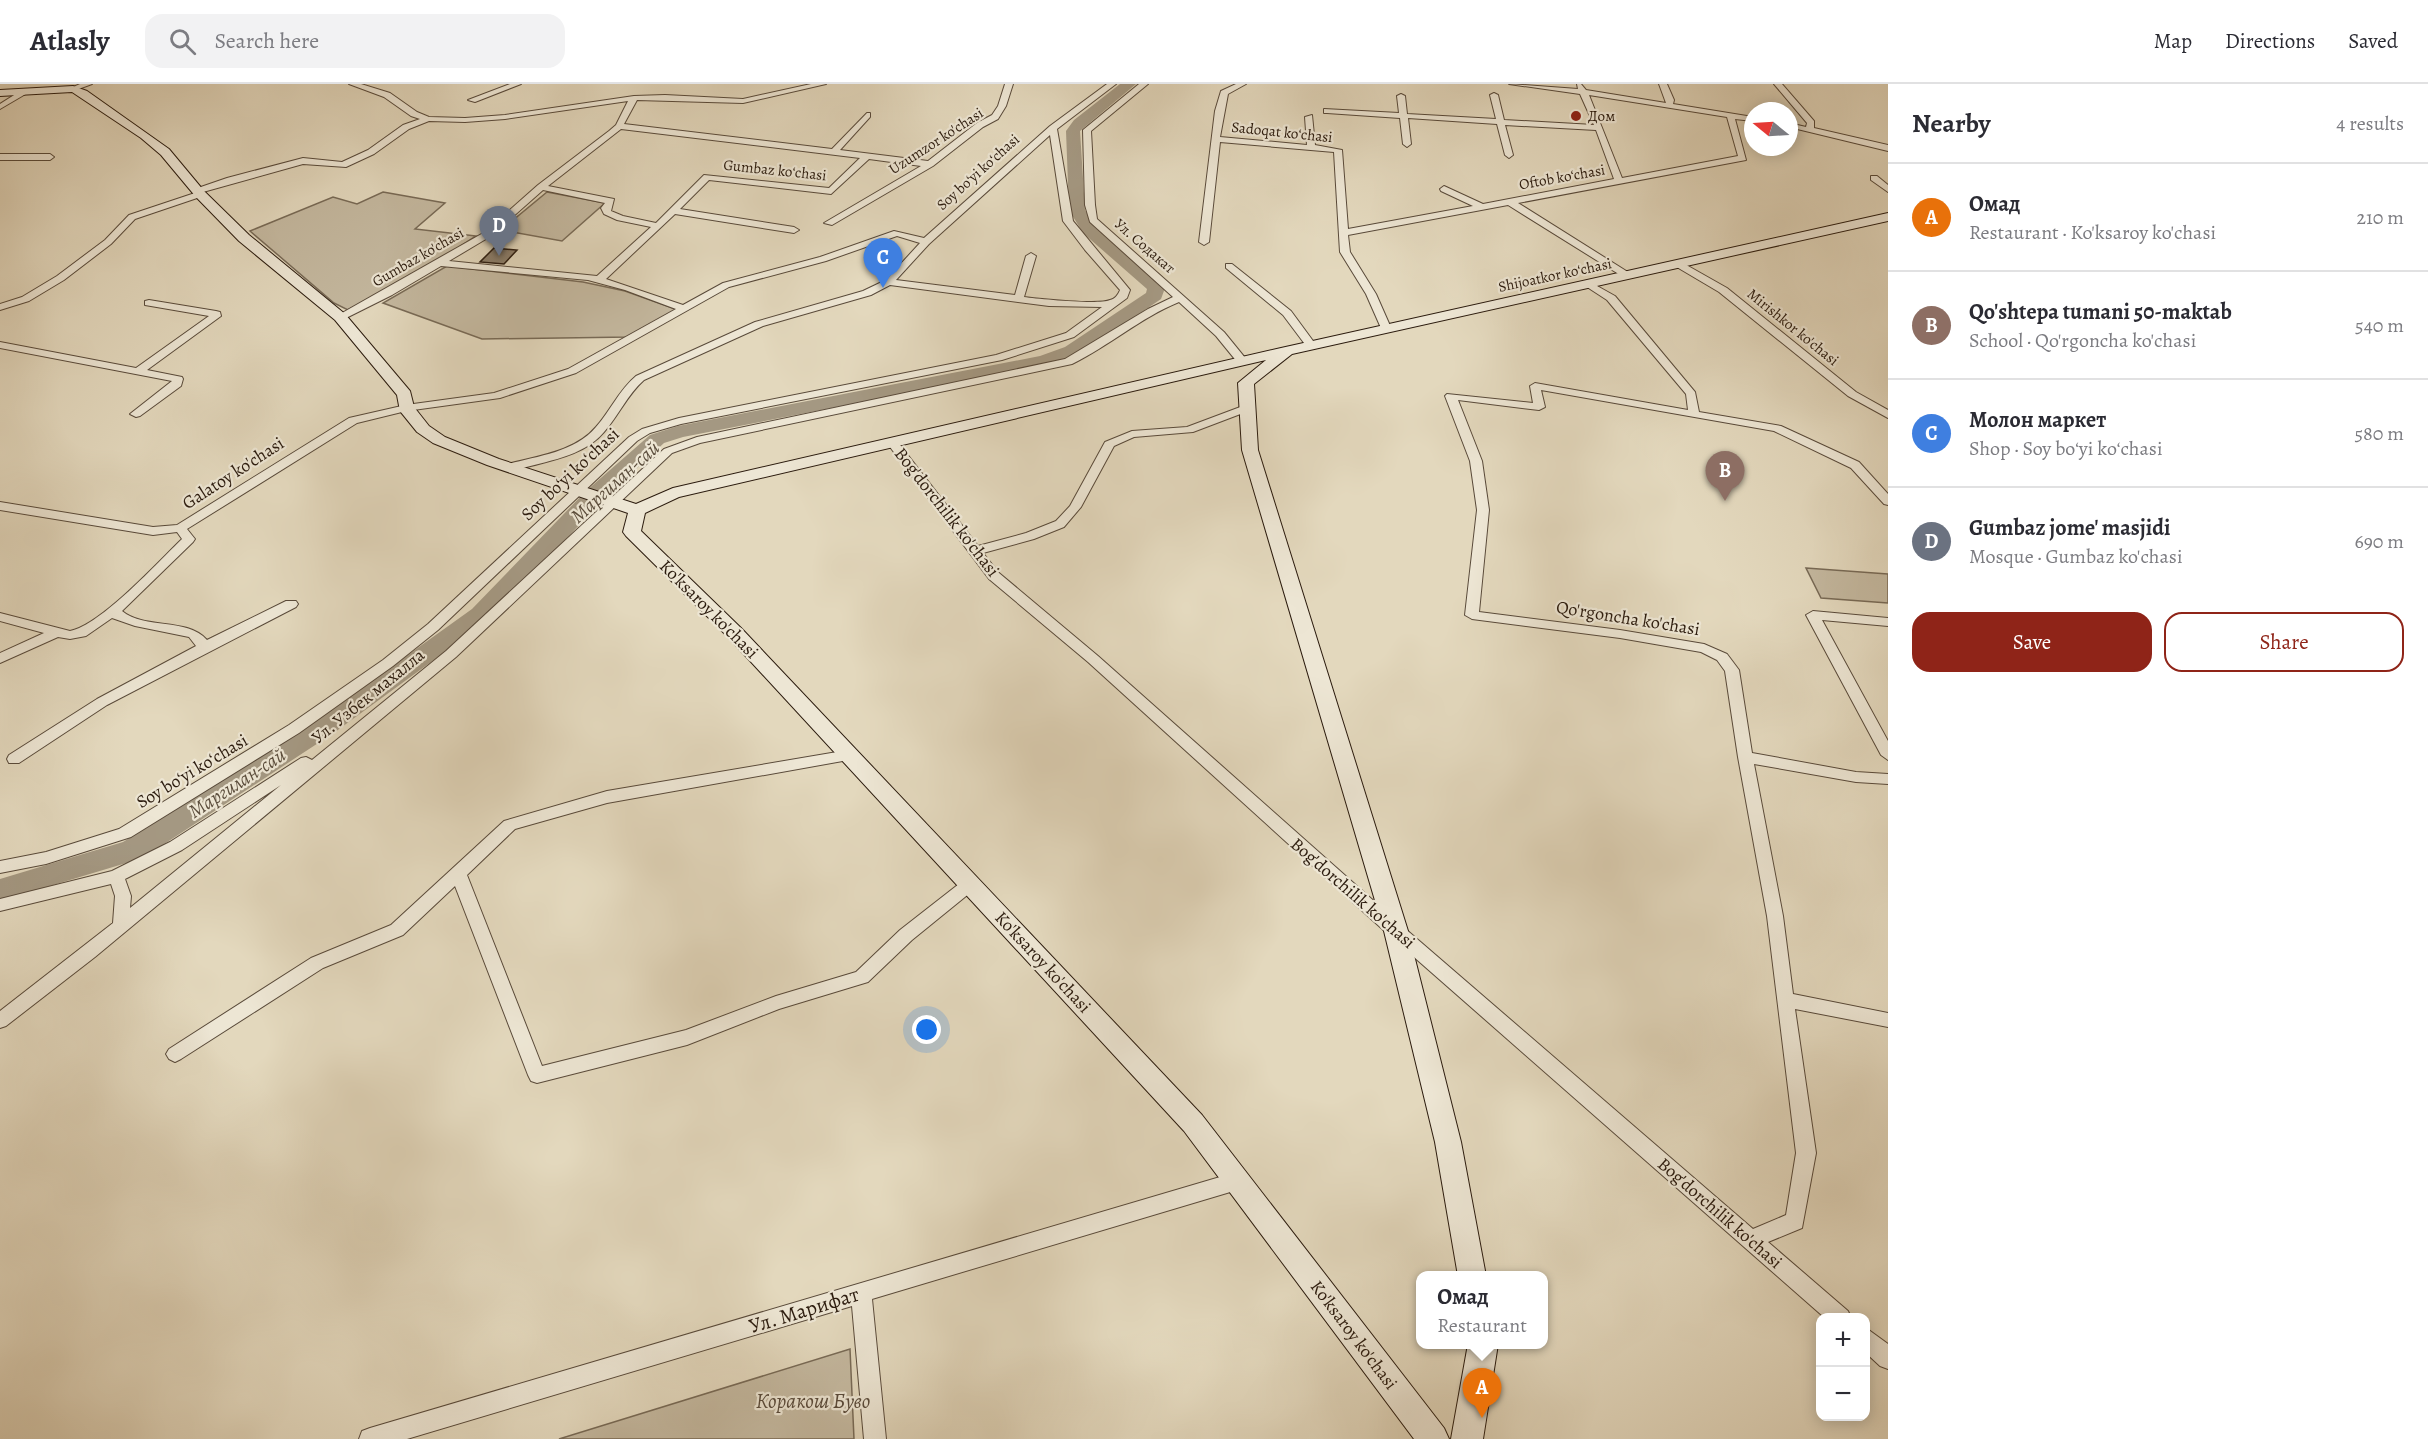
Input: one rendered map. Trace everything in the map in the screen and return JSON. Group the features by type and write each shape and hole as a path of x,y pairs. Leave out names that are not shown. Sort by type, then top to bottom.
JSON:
{"street":[{"path":"0,93 73,89 88,84"},
{"path":"353,84 387,95 414,114 428,119"},
{"path":"472,100 517,84"},
{"path":"0,307 13,305 77,266 118,233 132,217 230,180 303,161 343,165 371,152 406,127 428,119 505,117 634,98 665,97 743,101 822,84"},
{"name":"Uzumzor ko'chasi","path":"828,223 930,164 980,125 995,117 1002,106 1009,84"},
{"name":"Soy boʻyi koʻchasi","path":"512,467 582,445 595,434 631,386 640,378 759,324 867,293 889,282 926,242 1053,128 1113,84"},
{"name":"Ул. Содакат","path":"1144,84 1087,130 1091,215 1096,224 1220,334 1242,361"},
{"name":"Sadoqat koʻchasi","path":"1204,242 1219,111 1224,93 1242,84"},
{"path":"1513,84 1581,88 1670,106 1744,117"},
{"path":"1663,84 1670,100 1670,106"},
{"path":"1778,84 1811,123 1810,130"},
{"path":"1581,88 1619,181"},
{"path":"73,89 83,93 165,152 199,192 244,238 340,316 405,393 406,408 423,429 439,440 493,462 578,490 612,504 637,510 673,493 1287,351"},
{"path":"0,107 25,92"},
{"path":"1494,95 1509,155"},
{"path":"1401,96 1407,144"},
{"name":"Gumbaz ko'chasi","path":"340,316 441,263 488,234 542,187 619,126 634,98"},
{"path":"1328,111 1599,128"},
{"path":"835,152 867,115"},
{"name":"Oftob koʻchasi","path":"1342,232 1743,158 1730,115"},
{"path":"1309,117 1311,146"},
{"path":"619,126 930,164"},
{"path":"1798,127 1888,148"},
{"path":"889,282 1049,303 1112,304 1123,296 1125,290 1068,221 1053,128"},
{"name":"Sadoqat koʻchasi","path":"1216,139 1333,148 1338,152 1345,252 1371,294 1386,328"},
{"name":"Gumbaz koʻchasi","path":"599,280 706,178 711,176 831,191 868,156"},
{"path":"0,157 50,157"},
{"path":"1874,178 1888,189"},
{"path":"542,187 611,201 606,208 613,215 658,226"},
{"path":"1444,189 1480,206"},
{"path":"1509,201 1628,276"},
{"path":"673,211 794,230"},
{"name":"Shijoatkor koʻchasi","path":"1246,393 1287,351 1888,217"},
{"path":"406,408 496,396 572,371 726,285 813,262 897,233 926,242"},
{"path":"1019,298 1031,256"},
{"path":"441,263 565,274 599,280 629,288 683,308"},
{"name":"Mirishkor ko'chasi","path":"1678,264 1723,290 1852,394 1888,416"},
{"path":"1229,266 1287,313 1311,345"},
{"path":"1590,285 1611,298 1691,394 1694,415"},
{"name":"Ул. Узбек махалла","path":"0,1021 121,925 451,654 668,451 683,444 1068,362 1100,346 1154,309 1181,298"},
{"path":"138,371 216,316 216,314 149,303"},
{"name":"Soy boʻyi koʻchasi","path":"0,867 46,858 125,833 294,729 388,663 433,627 633,439 646,431 734,410 998,358 1070,335 1112,304"},
{"path":"3,348 178,380 177,384 136,414"},
{"path":"1242,361 1250,450 1396,931 1448,1142 1471,1271"},
{"name":"Qo'rgoncha ko'chasi","path":"1751,1239 1795,1221 1806,1153 1775,916 1745,757 1732,670 1722,657 1704,648 1472,615 1483,510 1476,461 1451,396 1539,407 1534,386 1777,428 1855,465 1888,501"},
{"path":"976,551 1030,536 1060,524 1075,507 1109,444 1132,434 1189,430 1246,393"},
{"name":"Galatoy ko'chasi","path":"0,506 153,531 180,528 353,420 406,408"},
{"name":"Bog'dorchilik ko'chasi","path":"893,443 994,576 1093,659 1396,931 1836,1313"},
{"name":"Ko'ksaroy ko'chasi","path":"637,510 632,532 735,633 1193,1123 1433,1439"},
{"path":"0,617 70,635 81,633 115,610 189,539 180,528"},
{"path":"14,759 102,702 291,604"},
{"path":"115,610 116,615 135,622 194,634 205,647"},
{"path":"1888,622 1813,615 1888,755"},
{"path":"0,658 57,632"},
{"path":"0,905 116,876 176,846 383,709"},
{"path":"175,1053 317,963 397,930 510,825 607,797 849,755"},
{"path":"1745,757 1856,777 1888,779"},
{"path":"458,873 537,1075 687,1037 776,1003 862,977 906,936 970,884"},
{"path":"116,876 123,896 121,925"},
{"path":"1785,1000 1888,1020"},
{"name":"Ул. Марифат","path":"370,1439 1237,1181"},
{"path":"861,1293 874,1439"},
{"path":"1870,1342 1888,1358"},
{"path":"1467,1439 1482,1349"}],"green space":[{"path":"383,192 445,203 415,229 476,236 423,271 348,310 334,303 250,231 333,197 357,204"},
{"path":"547,192 605,203 562,241 501,230"},
{"path":"447,266 583,282 625,291 678,310 630,337 482,339 383,303"},
{"path":"1806,568 1888,574 1888,603 1821,598"},
{"name":"Коракош Буво","path":"850,1349 854,1439 559,1439"}],"building":[{"path":"494,248 517,250 504,264 480,262"}],"waterway":[{"name":"Маргилан-сай","path":"0,890 133,850 326,726 481,614 594,496 657,439 678,432 1044,361 1072,351 1155,295 1156,288 1089,229 1077,210 1073,131 1079,123 1129,84"}],"place":[{"name":"Дом","path":"1576,116"},
{"name":"Gumbaz jome' masjidi","path":"499,256"},
{"name":"Молон маркет","path":"883,288"},
{"name":"Qo'shtepa tumani 50-maktab","path":"1725,501"},
{"name":"Омад","path":"1482,1418"}]}
